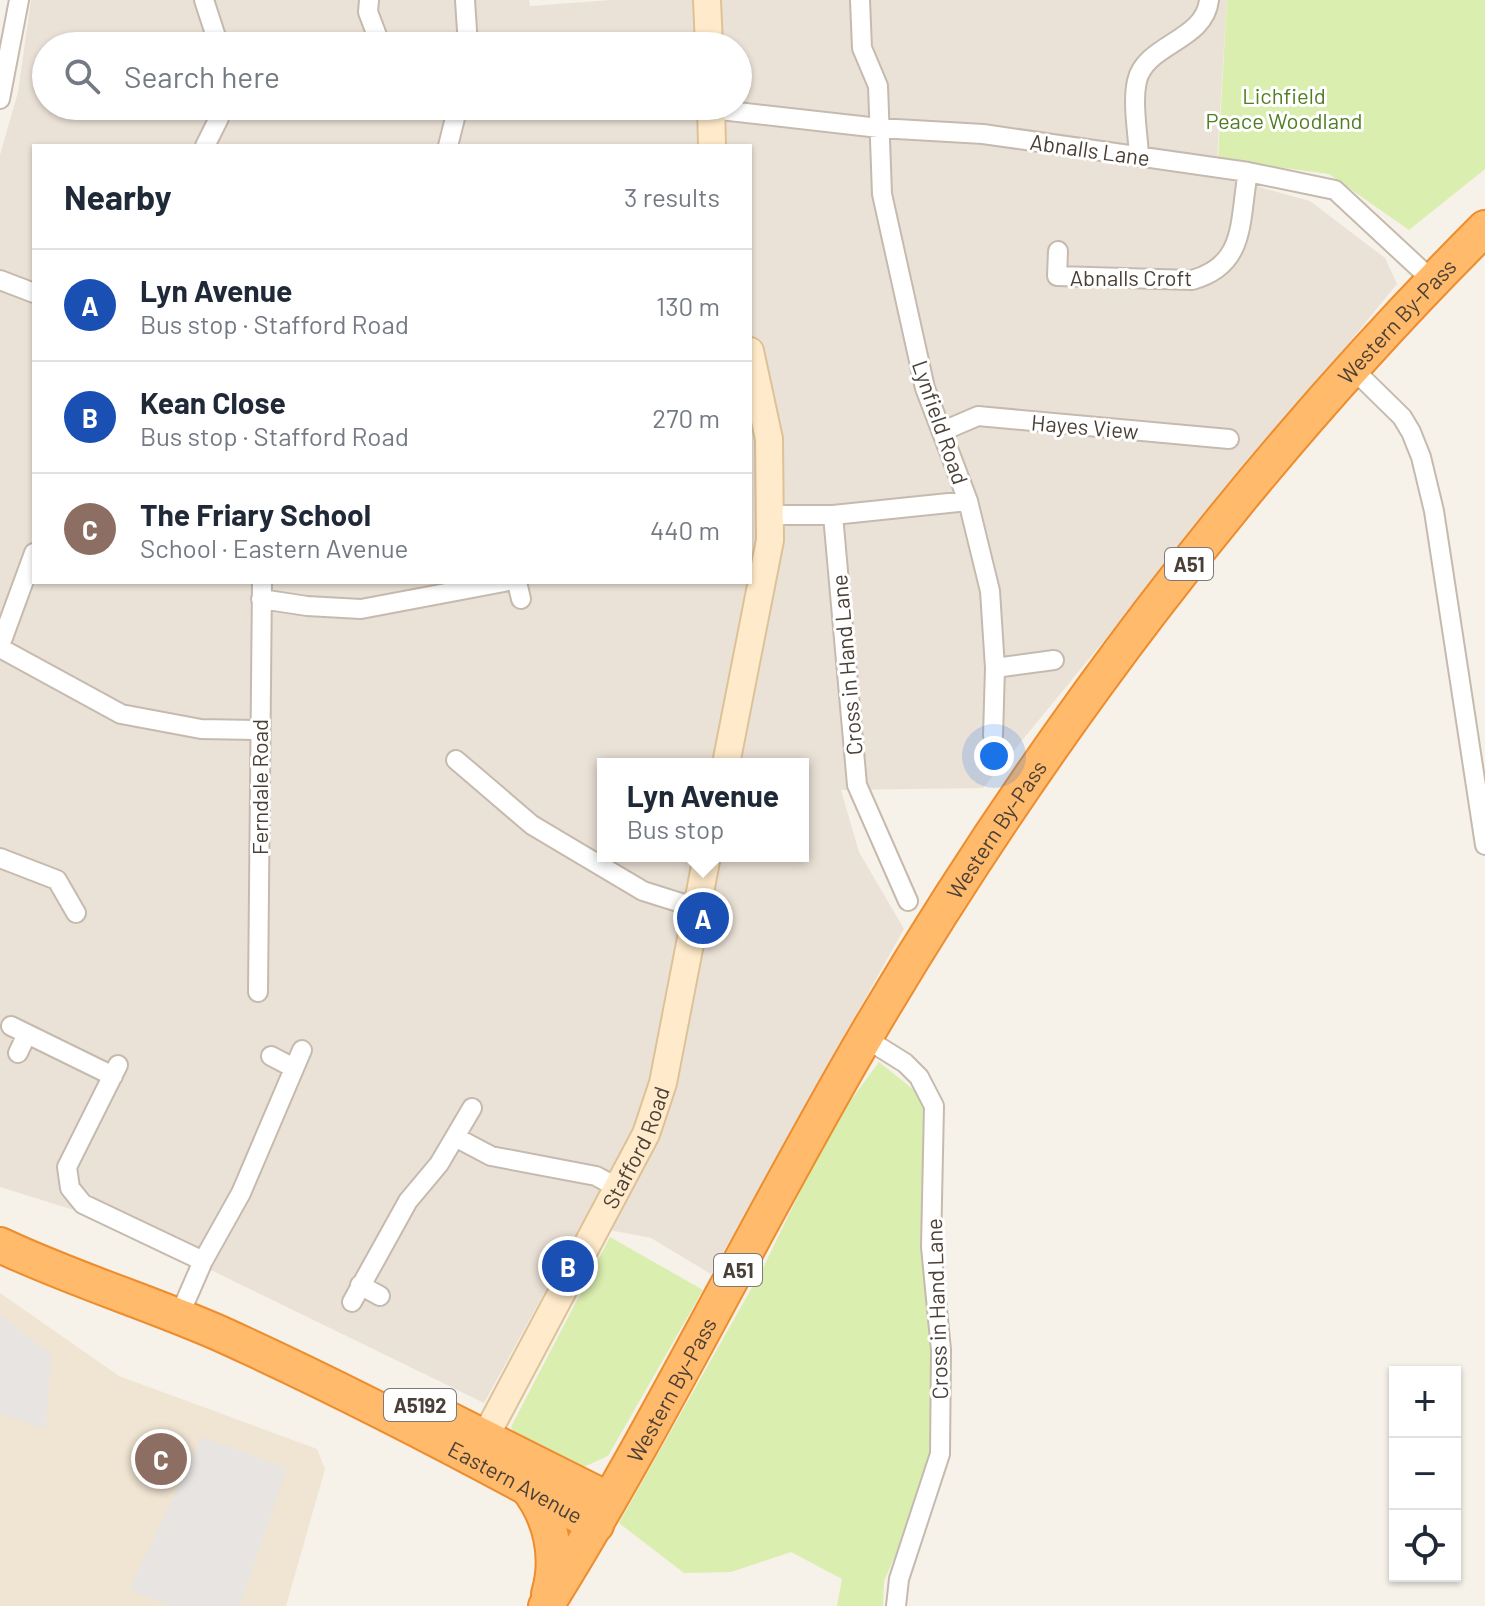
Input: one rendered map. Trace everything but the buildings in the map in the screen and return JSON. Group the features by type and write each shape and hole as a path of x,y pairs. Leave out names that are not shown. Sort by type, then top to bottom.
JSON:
{"highway":[{"name":"Western By-Pass","path":"603,1513 865,1038 1028,780 1135,631 1353,369 1485,228"},
{"name":"Eastern Avenue","path":"0,1245 85,1283 179,1316 480,1446 603,1513"},
{"name":"Eastern Avenue","path":"480,1446 527,1487 603,1513"},
{"path":"527,1487 546,1518 554,1557 555,1575 545,1606"},
{"name":"A51","path":"545,1606 603,1513"}],"street":[{"path":"0,99 19,0"},
{"path":"204,0 214,32"},
{"path":"369,0 368,12 376,32"},
{"path":"465,0 467,32"},
{"path":"707,0 708,32"},
{"name":"Lynfield Road","path":"860,0 862,48 878,86 882,194 925,388 968,501 990,591 995,668 993,736"},
{"path":"1139,156 1136,82 1148,63 1204,18 1209,0"},
{"name":"Abnalls Lane","path":"752,112 879,128 983,134 1248,172 1335,190 1433,281"},
{"path":"206,144 218,120"},
{"path":"448,144 454,120"},
{"path":"711,120 712,144"},
{"name":"Abnalls Croft","path":"1058,251 1057,276 1192,280 1213,274 1233,256 1248,172"},
{"path":"0,280 32,292"},
{"path":"727,758 765,571 769,515 769,439 752,360"},
{"path":"1353,369 1402,417 1421,457 1434,511 1485,845"},
{"name":"Hayes View","path":"943,431 978,416 1229,439"},
{"path":"769,515 833,515 968,501"},
{"name":"Cross in Hand Lane","path":"833,515 857,785 908,901"},
{"path":"32,559 0,647 121,714 201,729 260,730"},
{"path":"261,590 307,606 361,609 493,584"},
{"name":"Ferndale Road","path":"258,992 261,590"},
{"path":"995,668 1054,660"},
{"path":"456,760 532,825 643,891 697,908"},
{"path":"0,858 57,880 72,900 76,913"},
{"name":"Stafford Road","path":"480,1446 620,1189 646,1134 663,1083 706,862"},
{"path":"18,1053 19,1030 116,1071 67,1167 70,1188 83,1204 203,1261"},
{"name":"Cross in Hand Lane","path":"865,1038 905,1063 919,1077 934,1106 931,1247 941,1350 940,1454 899,1579 896,1606"},
{"path":"179,1316 203,1261 241,1193 292,1067 302,1050"},
{"path":"271,1056 292,1067"},
{"path":"380,1296 356,1293 408,1201 439,1164 472,1108"},
{"path":"455,1137 491,1156 596,1176 620,1189"}],"shaded area":[{"path":"31,0 529,0 530,6 611,0 1227,0 1216,175 1310,201 1385,258 1397,284 983,788 841,790 859,852 904,929 711,1274 651,1238 604,1229 585,1218 484,1403 215,1272 77,1211 0,1187 0,155 18,92"},
{"path":"0,1293 119,1376 317,1449 325,1469 286,1606 0,1606"},
{"path":"0,1315 51,1354 46,1429 0,1414"},
{"path":"202,1437 287,1468 240,1606 172,1606 129,1590"}],"green space":[{"name":"Lichfield Peace Woodland","path":"1227,0 1485,0 1485,169 1409,230 1329,174 1218,159"},
{"path":"879,1062 934,1106 940,1454 884,1581 883,1606 837,1606 842,1579 791,1552 731,1572 684,1573 619,1523 763,1268 832,1126"},
{"path":"610,1237 703,1290 608,1456 579,1469 521,1444 511,1427"}],"place":[{"name":"Lyn Avenue","path":"703,918"},
{"name":"Kean Close","path":"568,1266"},
{"name":"The Friary School","path":"161,1459"}]}
